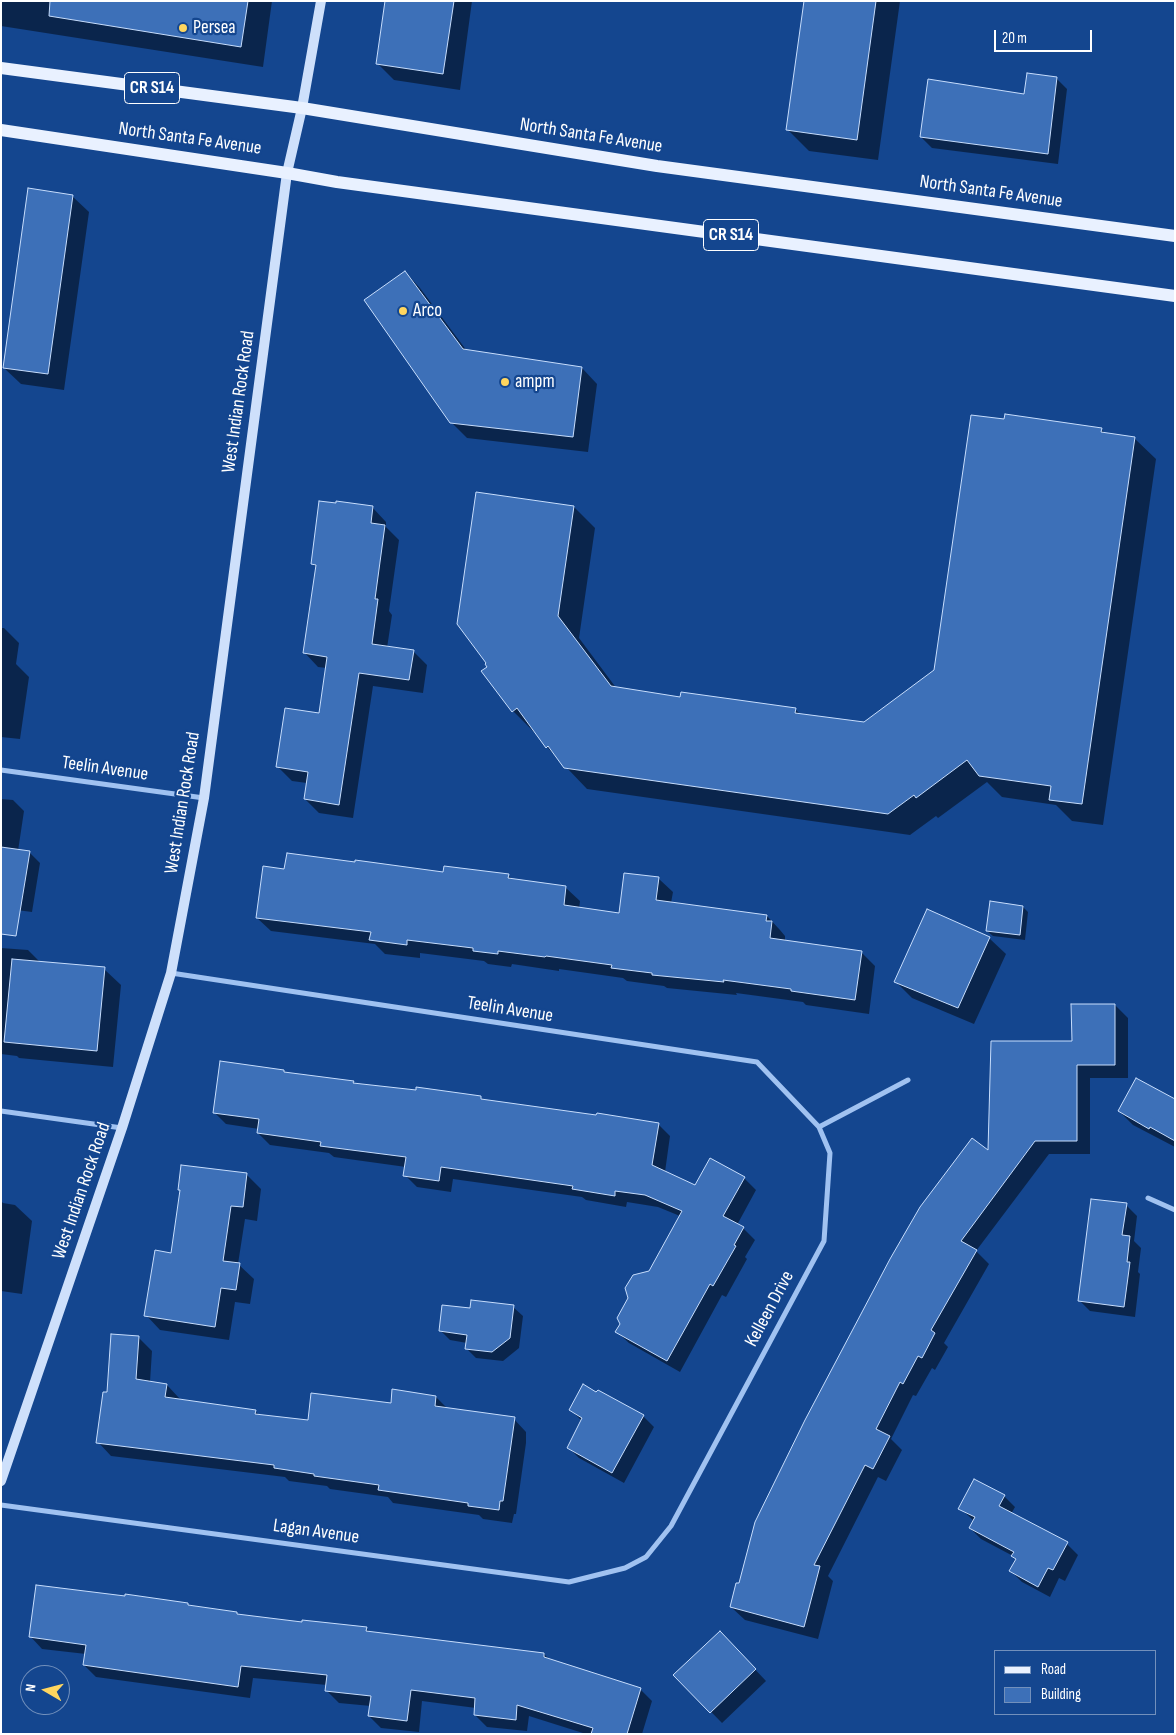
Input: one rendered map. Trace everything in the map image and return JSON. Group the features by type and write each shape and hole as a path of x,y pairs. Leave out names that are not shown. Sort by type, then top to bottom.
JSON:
{"main road":[{"name":"North Santa Fe Avenue","path":"1,68 302,108 657,166 1175,236"},
{"name":"North Santa Fe Avenue","path":"1,130 357,185 1175,296"}],"street":[{"name":"West Indian Rock Road","path":"1,1481 122,1128 170,973 204,798 287,173 302,108 321,1"},
{"name":"Teelin Avenue","path":"1,770 204,798"},
{"name":"Teelin Avenue","path":"170,973 757,1062 819,1127"},
{"path":"819,1127 908,1080"},
{"path":"1,1111 122,1128"},
{"name":"Kelleen Drive","path":"625,1568 646,1557 671,1526 824,1241 830,1153 819,1127"},
{"path":"1148,1198 1175,1210"},
{"name":"Lagan Avenue","path":"1,1505 569,1582 625,1568"}],"building":[{"name":"Persea","path":"50,1 248,1 241,47 49,16"},
{"path":"385,1 454,1 443,74 376,64"},
{"path":"804,1 876,1 857,140 786,130"},
{"path":"1027,73 1057,77 1048,154 920,137 928,79 1024,94"},
{"path":"28,188 73,195 48,374 3,368"},
{"name":"ampm","path":"405,271 463,349 582,367 573,437 450,423 364,300"},
{"path":"1005,414 1102,428 1101,432 1135,437 1082,804 1049,800 1051,786 979,776 967,760 916,798 914,795 888,814 564,768 548,746 546,748 517,708 512,712 481,671 487,667 486,663 457,624 476,492 574,506 558,616 611,686 680,697 681,692 796,708 795,713 864,722 934,670 971,415 1004,419"},
{"path":"319,501 336,503 336,501 373,506 371,523 385,525 375,599 378,599 372,644 414,650 409,680 359,673 339,805 304,799 308,772 276,767 285,708 319,713 327,657 303,653 316,565 311,564"},
{"path":"1,847 30,851 16,936 1,934"},
{"path":"287,853 443,872 444,866 509,874 508,878 566,886 564,905 619,913 624,873 659,877 656,900 767,915 766,921 772,921 770,938 862,951 855,1000 723,980 724,982 652,975 652,973 611,968 612,965 546,956 498,951 498,954 473,951 473,948 407,940 407,945 369,940 371,932 256,918 263,866 284,869"},
{"path":"990,901 1023,906 1020,935 986,931"},
{"path":"927,909 990,937 958,1008 894,982"},
{"path":"12,959 105,967 97,1051 4,1042"},
{"path":"1071,1004 1115,1004 1115,1065 1077,1065 1077,1141 1035,1141 961,1241 977,1250 931,1330 935,1333 922,1358 918,1356 903,1384 900,1382 876,1429 890,1436 873,1469 865,1465 814,1565 820,1566 804,1627 730,1607 736,1583 739,1583 755,1522 805,1420 890,1259 920,1207 972,1138 988,1150 991,1041 1072,1041"},
{"path":"220,1061 354,1081 353,1083 416,1090 416,1087 481,1096 481,1099 596,1115 597,1113 659,1123 652,1165 695,1185 710,1158 745,1177 723,1216 744,1227 734,1245 736,1246 713,1286 710,1284 667,1361 615,1332 620,1324 617,1318 628,1298 625,1288 633,1275 649,1271 682,1211 645,1195 615,1191 615,1196 572,1189 573,1186 441,1167 439,1181 403,1176 406,1157 320,1146 321,1142 257,1133 259,1119 213,1113"},
{"path":"1136,1078 1175,1099 1175,1141 1118,1111"},
{"path":"181,1165 247,1173 243,1207 231,1206 223,1261 240,1263 236,1290 221,1288 215,1327 144,1316 155,1250 171,1253 180,1190 178,1190"},
{"path":"1091,1199 1127,1203 1122,1235 1130,1236 1127,1262 1130,1262 1124,1307 1078,1301"},
{"path":"471,1300 514,1305 510,1338 492,1352 465,1349 467,1335 439,1331 442,1305 470,1308"},
{"path":"111,1334 139,1336 136,1379 167,1384 165,1397 256,1410 255,1414 308,1420 311,1393 391,1403 392,1389 436,1396 435,1406 515,1417 503,1501 500,1501 499,1510 468,1506 468,1503 378,1490 379,1485 314,1476 314,1474 274,1468 274,1465 96,1443 103,1392 107,1392"},
{"path":"583,1384 644,1415 612,1473 567,1448 582,1418 569,1410"},
{"path":"974,1479 1005,1495 999,1506 1068,1542 1053,1570 1048,1568 1038,1587 1009,1571 1016,1559 1011,1556 1014,1552 969,1528 975,1517 958,1509"},
{"path":"36,1585 125,1596 125,1594 188,1603 188,1605 237,1612 237,1614 367,1627 366,1631 544,1653 544,1657 641,1688 627,1734 591,1734 593,1728 517,1705 516,1720 474,1715 475,1698 411,1690 407,1721 368,1716 371,1696 325,1691 327,1675 241,1666 238,1687 83,1665 86,1645 29,1637"},
{"path":"720,1631 756,1669 710,1713 673,1675"}],"place":[{"name":"Persea","path":"183,28"},
{"name":"Arco","path":"403,311"},
{"name":"ampm","path":"505,382"}]}
